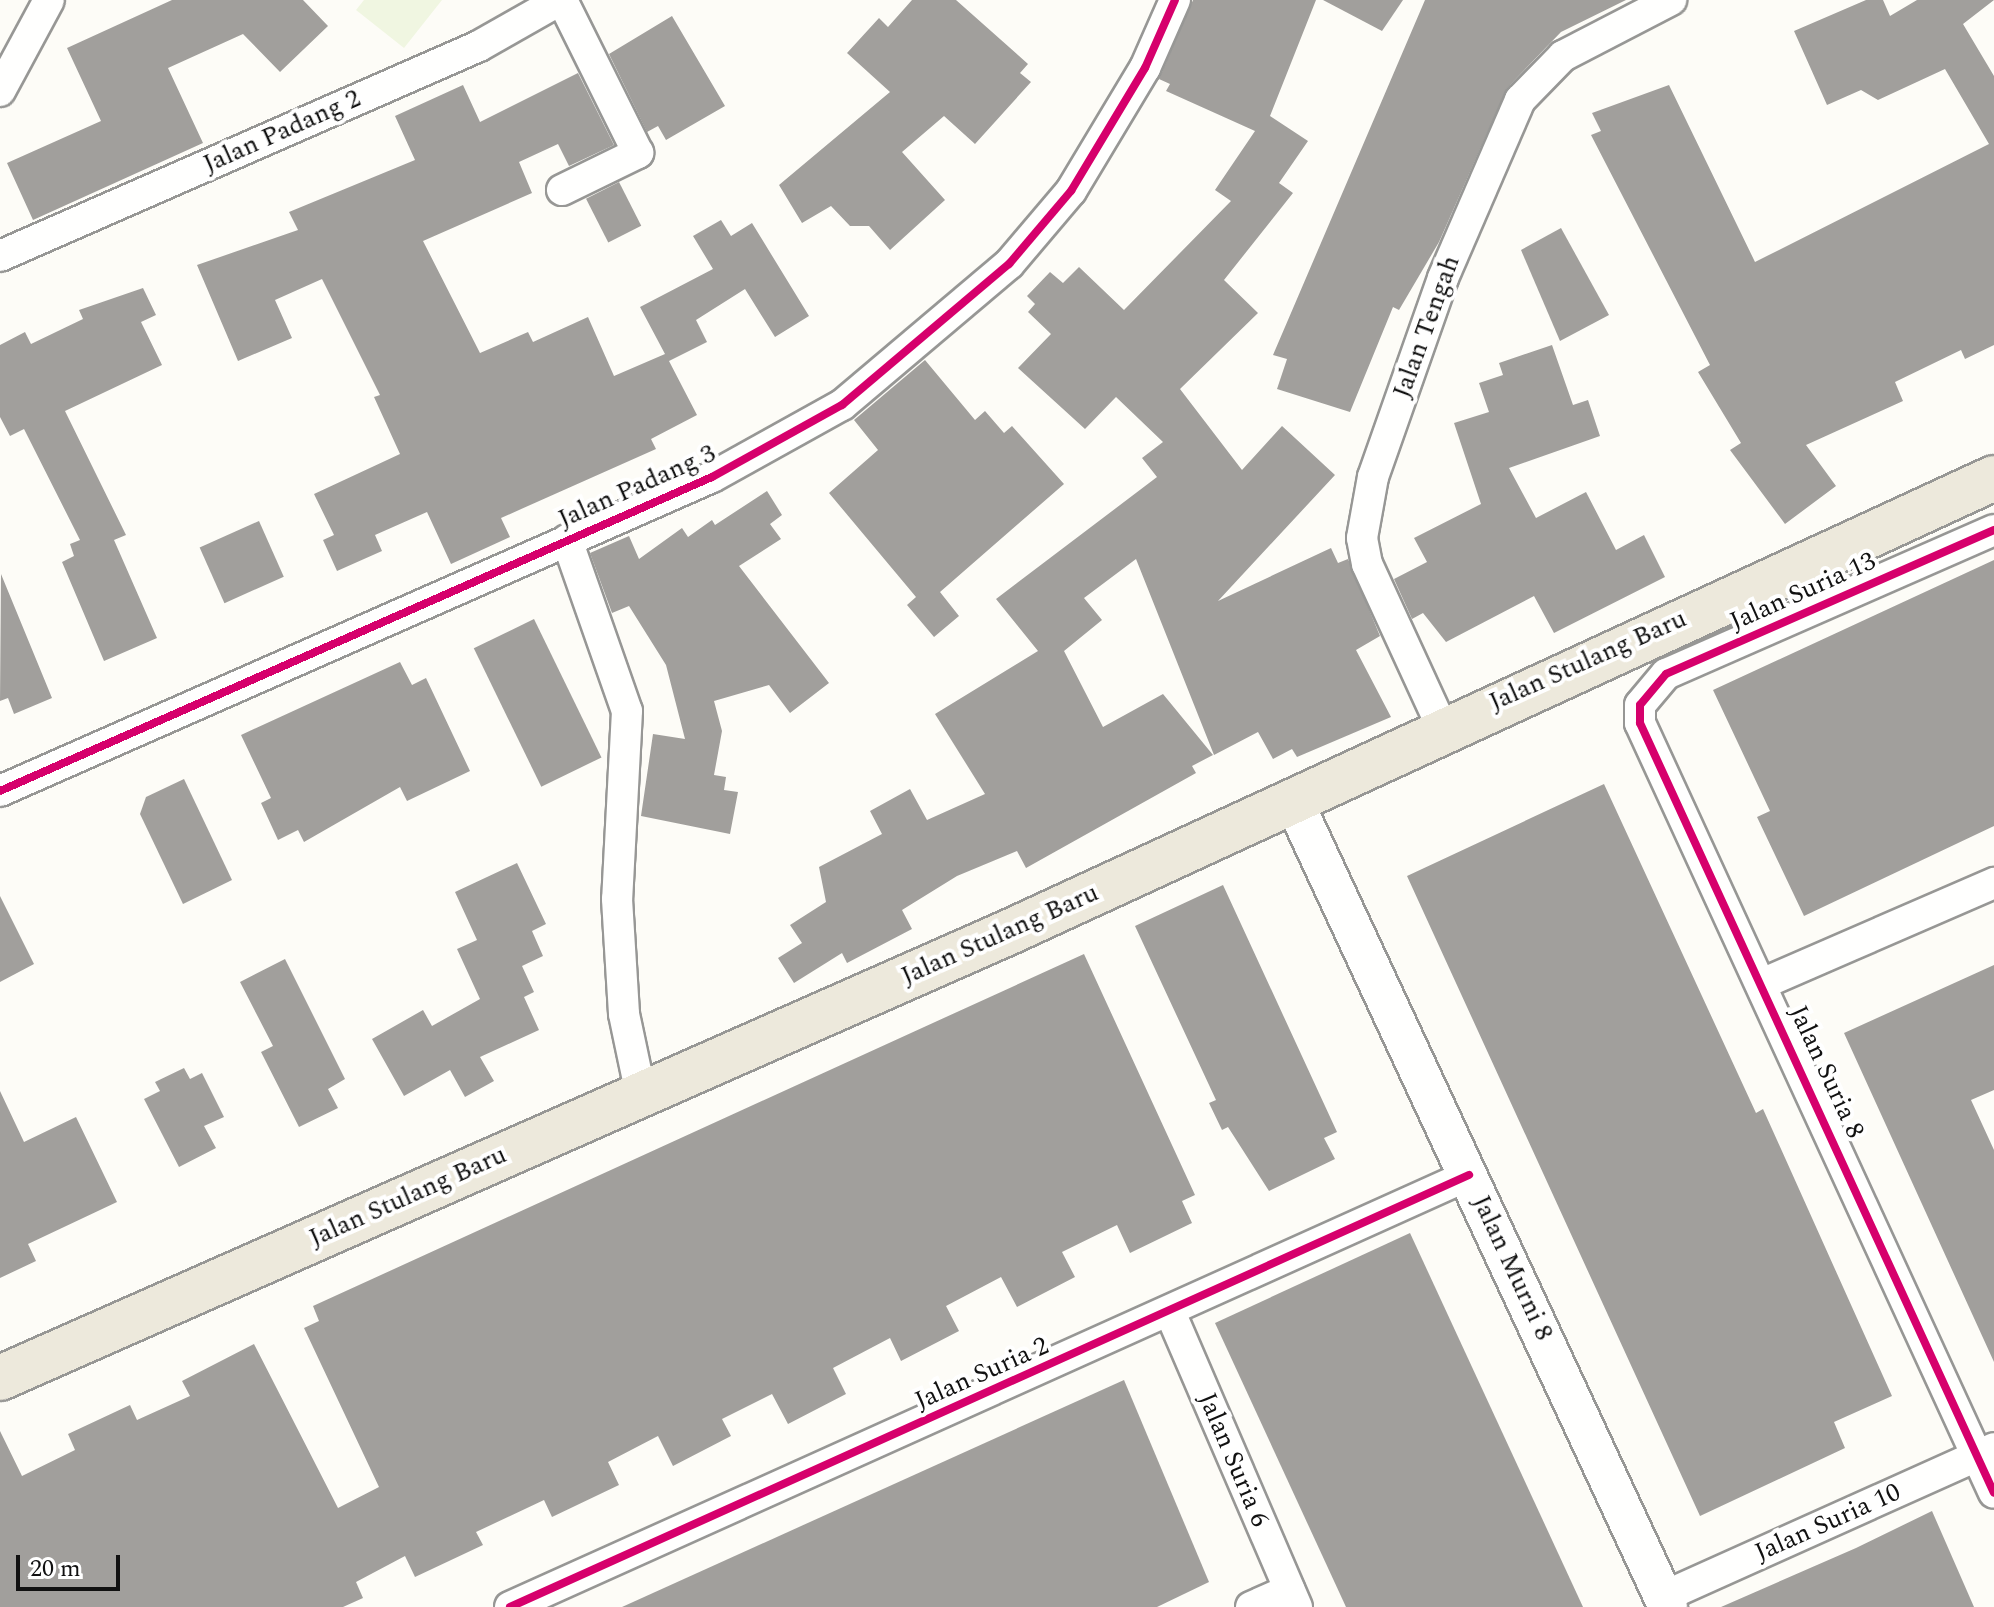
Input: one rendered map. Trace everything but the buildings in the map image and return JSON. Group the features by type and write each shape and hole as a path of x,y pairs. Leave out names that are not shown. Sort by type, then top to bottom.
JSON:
{"main road":[{"name":"Jalan Stulang Baru","path":"0,1378 641,1095 1293,800 1442,727 1994,478"}],"street":[{"path":"0,91 49,0"},
{"path":"561,0 638,153 562,190"},
{"name":"Jalan Padang 2","path":"0,256 479,46 561,0"},
{"name":"Jalan Padang 3","path":"0,791 779,445 842,405 974,295 1071,191 1145,68 1175,0"},
{"name":"Jalan Tengah","path":"1442,727 1367,564 1362,538 1373,477 1443,278 1520,100 1563,56 1671,0"},
{"name":"Jalan Suria 13","path":"1640,705 1666,674 1994,530"},
{"path":"567,540 627,711 617,899 624,1014 641,1095"},
{"name":"Jalan Suria 8","path":"1640,705 1645,739 1986,1452 1994,1493"},
{"name":"Jalan Murni 8","path":"1293,800 1665,1602"},
{"path":"1764,983 1994,883"},
{"name":"Jalan Suria 2","path":"510,1607 1469,1175"},
{"name":"Jalan Suria 6","path":"1170,1312 1293,1598"},
{"name":"Jalan Suria 10","path":"1665,1602 1986,1452"},
{"path":"1251,1607 1293,1598"}],"green space":[{"path":"364,0 442,0 404,48 356,10"}],"cycle path":[{"path":"0,791 712,477 842,405 1009,264 1071,191 1145,68 1175,0"},
{"path":"1994,530 1666,674 1640,705 1640,723 1994,1493"},
{"path":"510,1607 1469,1175"}]}
